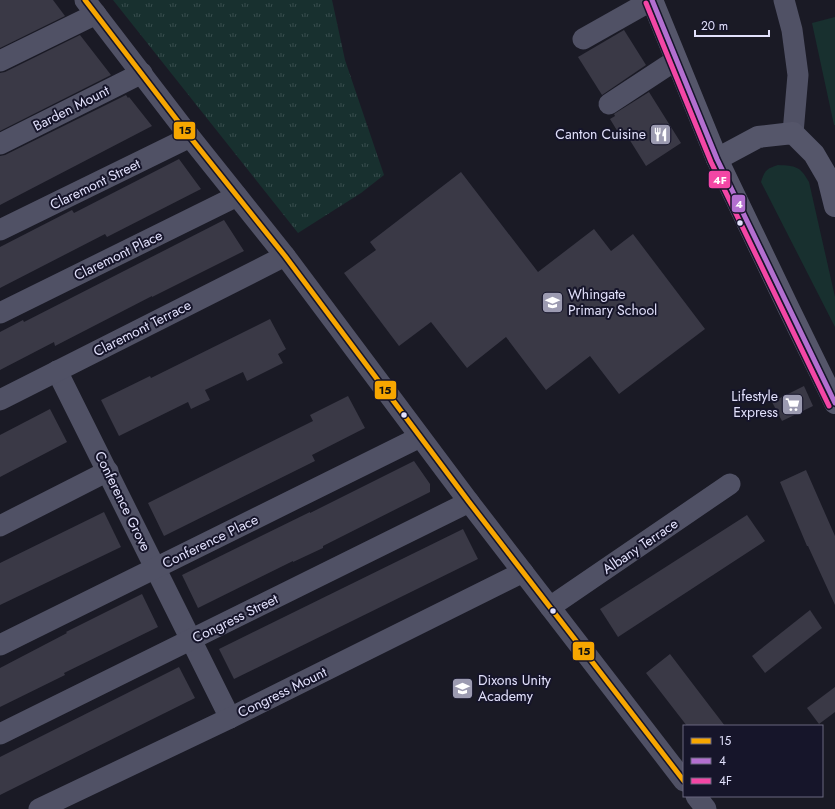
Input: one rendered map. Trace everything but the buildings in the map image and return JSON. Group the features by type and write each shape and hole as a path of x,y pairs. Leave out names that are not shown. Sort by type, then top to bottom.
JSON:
{"main road":[{"path":"652,0 717,159 835,403"},
{"path":"717,159 758,137 793,133 814,154 828,178 835,206"}],"street":[{"path":"583,40 652,0"},
{"path":"784,0 792,30 798,75 793,133"},
{"path":"0,61 90,7 284,256 469,502 683,780"},
{"path":"609,104 676,60"},
{"name":"Barden Mount","path":"0,144 142,73"},
{"name":"Claremont Street","path":"0,230 190,137"},
{"name":"Claremont Place","path":"0,313 237,196"},
{"name":"Claremont Terrace","path":"0,400 284,256"},
{"name":"Conference Grove","path":"57,371 230,718"},
{"name":"Conference Place","path":"0,644 420,437"},
{"path":"0,526 108,471"},
{"name":"Albany Terrace","path":"550,607 730,484"},
{"name":"Congress Street","path":"0,734 469,502"},
{"name":"Congress Mount","path":"39,809 230,718 523,572"},
{"path":"697,797 706,809"}],"green space":[{"path":"113,0 332,0 345,60 384,175 361,193 298,233"},
{"path":"835,17 835,125 834,125 812,23"},
{"path":"778,165 797,168 803,173 809,182 835,297 835,327 761,182 766,170"}],"transit line":[{"name":"15","path":"85,0 190,137 285,256 469,502 683,780"},
{"name":"4","path":"652,0 717,159 835,403"},
{"name":"4F","path":"646,3 711,162 829,406"}],"place":[{"name":"Canton Cuisine","path":"661,134"},
{"name":"Whingate Primary School","path":"553,302"},
{"name":"Lifestyle Express","path":"793,404"},
{"name":"Dixons Unity Academy","path":"463,688"}]}
